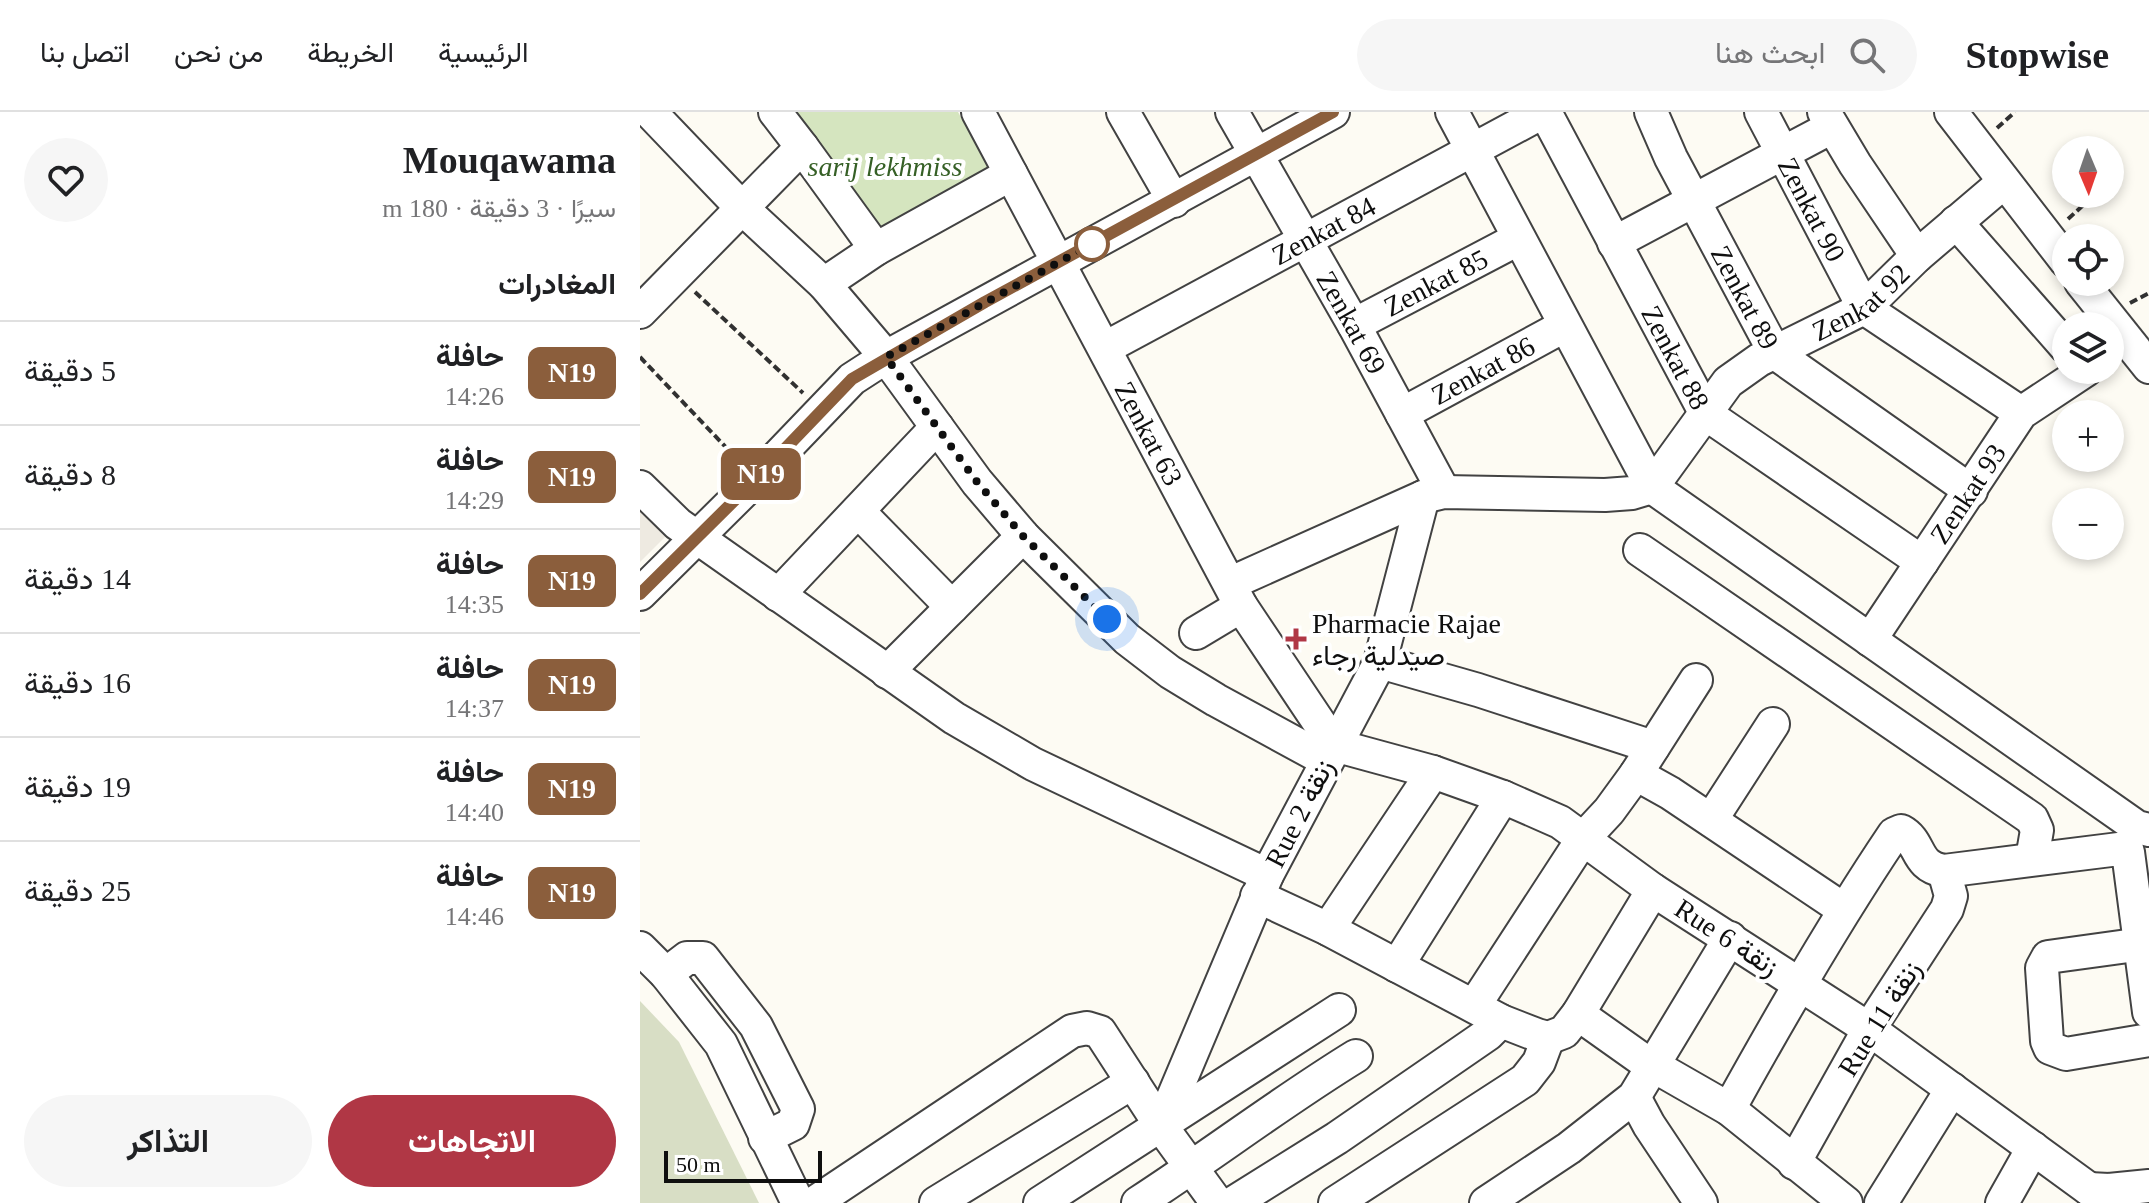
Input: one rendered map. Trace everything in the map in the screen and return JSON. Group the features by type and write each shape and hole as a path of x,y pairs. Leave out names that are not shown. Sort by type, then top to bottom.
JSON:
{"street":[{"name":"Rue 6 زنقة","path":"650,112 741,207 824,284 886,357 977,482 1023,536 1127,639 1170,672 1330,752 1433,772 1560,822 1653,890 1869,1029 2033,1148 2088,1196"},
{"path":"775,112 876,249"},
{"name":"Zenkat 63","path":"978,112 1236,594 1330,752"},
{"path":"1123,112 1174,201"},
{"name":"Zenkat 69","path":"1232,112 1402,414 1433,495"},
{"path":"640,594 852,379 886,357 1333,112"},
{"path":"1452,112 1652,487 2137,827 2149,830"},
{"name":"Zenkat 84","path":"1105,348 1544,112"},
{"name":"Zenkat 88","path":"1544,112 1706,414 1922,562"},
{"name":"Zenkat 89","path":"1651,112 1775,353 1971,491"},
{"name":"Zenkat 90","path":"1761,112 1864,308 2021,413"},
{"path":"1951,112 2052,243"},
{"path":"1614,243 1783,154 1828,119 1917,256"},
{"path":"640,312 802,147"},
{"path":"824,284 876,249 1011,174"},
{"name":"Zenkat 92","path":"1652,487 1728,382 1742,370 1864,308 1917,256 2004,182"},
{"path":"1956,222 2052,331"},
{"name":"Zenkat 85","path":"1354,325 1518,239"},
{"path":"2090,296 2130,357"},
{"name":"Zenkat 86","path":"1402,414 1564,326"},
{"name":"Zenkat 93","path":"1870,640 2021,413 2065,384"},
{"path":"778,595 937,427"},
{"path":"640,487 697,538 954,718 1033,764 1262,885 1328,929 1544,1050"},
{"path":"1196,633 1236,594 1433,495 1605,495 1632,493 1652,487"},
{"name":"Rue 2 زنقة","path":"1161,1126 1262,885 1380,662 1433,495"},
{"path":"858,511 952,607"},
{"path":"887,672 1023,536"},
{"path":"1640,550 2032,819 2037,830 2032,859"},
{"path":"1380,662 1478,690 1645,760 1711,820 1843,909"},
{"path":"1233,1203 1337,1138 1488,1020 1582,840 1609,811 1696,680"},
{"path":"1711,820 1773,724"},
{"path":"1328,929 1433,772"},
{"path":"1397,966 1503,797"},
{"path":"1729,1109 1798,983 1843,909 1894,834 1901,831 1907,834 1921,859 1932,869 1944,871 2119,849 2128,852 2144,944 2149,1012"},
{"name":"Rue 11 زنقة","path":"1794,1163 1869,1029 1947,909 1951,896 1944,871"},
{"path":"1335,1203 1525,1080 1544,1050 1578,1014 1653,890"},
{"path":"1486,1203 1569,1148 1634,1097 1730,938"},
{"path":"2144,944 2048,957 2043,961 2047,1041 2050,1048 2066,1054 2149,1040"},
{"path":"640,948 666,974 721,1044 798,1203"},
{"path":"666,974 687,958 703,958 756,1026 798,1109 793,1124 765,1138"},
{"path":"1040,1203 1339,1010"},
{"path":"1578,1014 1654,1066 1729,1109 1846,1203"},
{"path":"814,1203 1072,1031 1087,1028 1100,1032 1161,1126 1217,1203"},
{"path":"1138,1203 1298,1091 1356,1056"},
{"path":"936,1203 1133,1082"},
{"path":"1881,1203 1952,1089"},
{"path":"1634,1097 1701,1203"},
{"path":"2002,1203 2033,1148"},
{"path":"2088,1196 2109,1190 2149,1186"}],"path":[{"path":"676,274 822,411"},
{"path":"640,357 756,479"}],"green space":[{"name":"sarij lekhmiss","path":"774,112 958,112 992,174 864,238"},
{"path":"640,1001 679,1042 759,1203 640,1203"}],"shaded area":[{"path":"640,506 668,534 640,562"}],"bus line":[{"name":"N19","path":"640,594 852,379 985,302 1333,112"}],"place":[{"name":"Pharmacie Rajae صيدلية رجاء","path":"1296,639"}],"route":[{"path":"1092,244 886,357 977,482 1023,536 1107,619"}]}
